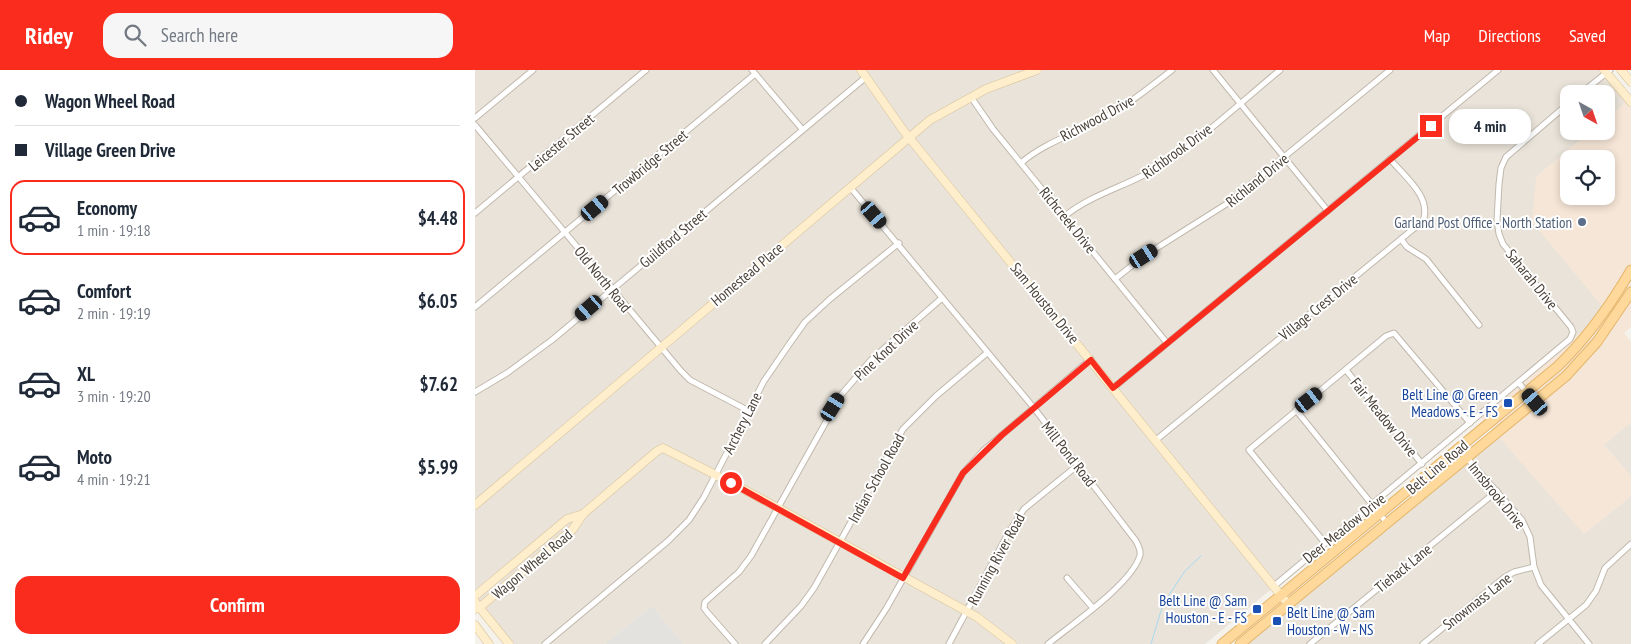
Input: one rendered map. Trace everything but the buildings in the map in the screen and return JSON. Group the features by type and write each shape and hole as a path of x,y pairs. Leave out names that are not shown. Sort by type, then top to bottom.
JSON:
{"main road":[{"name":"Belt Line Road","path":"1227,642 1527,393 1581,343 1607,311 1631,270"},
{"name":"Belt Line Road","path":"1240,644 1535,402 1587,354 1630,296"}],"street":[{"path":"475,118 533,70"},
{"name":"Leicester Street","path":"475,213 646,70"},
{"name":"Homestead Place","path":"475,505 909,137 937,116 971,97 1037,70"},
{"name":"Richwood Drive","path":"1021,163 1036,150 1098,122 1122,107 1172,70"},
{"path":"1213,70 1328,211"},
{"name":"Richbrook Drive","path":"1065,216 1081,204 1137,179 1164,164 1280,70"},
{"name":"Richland Drive","path":"1115,278 1144,256 1211,216 1390,70"},
{"path":"1113,388 1499,70"},
{"path":"1621,70 1631,82"},
{"path":"1591,85 1607,71 1631,102"},
{"path":"754,72 802,129"},
{"name":"Trowbridge Street","path":"475,307 754,72"},
{"name":"Guildford Street","path":"475,392 525,361 802,129 863,73"},
{"name":"Sam Houston Drive","path":"863,73 909,137 1289,604"},
{"name":"Richcreek Drive","path":"971,97 1021,163 1167,343"},
{"name":"Saharah Drive","path":"1560,111 1506,157 1501,168 1497,220 1503,244 1571,327 1573,332"},
{"name":"Old North Road","path":"475,125 660,348 690,380 749,411"},
{"name":"Village Crest Drive","path":"1156,440 1423,222 1426,208 1423,198 1390,159"},
{"name":"Mill Pond Road","path":"850,187 899,243 987,353 1034,408 1078,464 1140,549 1140,556 1123,582 1048,644"},
{"path":"1401,240 1429,262 1479,325"},
{"name":"Archery Lane","path":"545,644 681,529 698,507 763,381 805,322 899,243"},
{"path":"1619,291 1630,296"},
{"name":"Pine Knot Drive","path":"735,644 707,612 704,604 739,572 778,509 819,431 841,396 871,360 943,298"},
{"name":"Deer Meadow Drive","path":"1274,586 1561,348 1573,332"},
{"path":"1325,543 1249,450 1386,336 1394,333 1470,423"},
{"name":"Indian School Road","path":"765,644 801,606 841,543 903,429 936,396 987,353"},
{"path":"863,644 963,473 983,452 1091,360"},
{"name":"Fair Meadow Drive","path":"1346,370 1421,464"},
{"path":"1519,383 1535,402"},
{"path":"1297,410 1387,523"},
{"name":"Wagon Wheel Road","path":"477,606 532,564 573,529 583,514 657,451 663,448 967,612 1012,644"},
{"name":"Innsbrook Drive","path":"1459,449 1497,491 1527,530 1534,567 1546,592 1589,644"},
{"name":"Running River Road","path":"949,644 1009,532 1024,509 1078,464"},
{"name":"Tiehack Lane","path":"1310,644 1497,491"},
{"name":"Wagon Wheel Road","path":"475,596 567,519 583,514"},
{"path":"1538,644 1569,620 1593,597 1605,568 1631,544"},
{"path":"525,555 532,564"},
{"name":"Snowmass Lane","path":"1423,644 1505,576 1534,567"},
{"path":"1067,578 1093,608"},
{"path":"477,606 509,644"},
{"path":"475,625 489,644"},
{"name":"Wagon Wheel Road","path":"999,635 1004,644"}],"shaded area":[{"path":"475,70 1600,70 1613,85 1560,85 1560,140 1580,140 1568,150 1560,150 1560,157 1536,177 1607,311 1205,644 683,644 652,606 605,644 514,644 475,596"},
{"path":"1615,88 1627,102 1615,112"},
{"path":"1631,98 1631,327 1624,333 1631,342 1631,422 1604,445 1631,476 1631,496 1584,534 1480,416 1606,311 1532,222 1536,177 1560,157 1560,205 1615,205 1615,150 1568,150 1580,140 1615,140 1615,111"},
{"path":"1631,422 1631,476 1604,445"},
{"path":"1500,437 1584,534 1631,496 1631,644 1247,644"},
{"path":"652,606 683,644 605,644"}],"waterway":[{"path":"1151,644 1163,604 1185,571 1201,556"}],"place":[{"name":"Garland Post Office - North Station","path":"1582,222"},
{"name":"Belt Line @ Green Meadows - E - FS","path":"1508,403"},
{"name":"Belt Line @ Sam Houston - E - FS","path":"1257,609"},
{"name":"Belt Line @ Sam Houston - W - NS","path":"1277,621"}],"route":[{"path":"731,483 903,578 955,483 983,452 1002,435 1091,360 1113,388 1431,126"}]}
